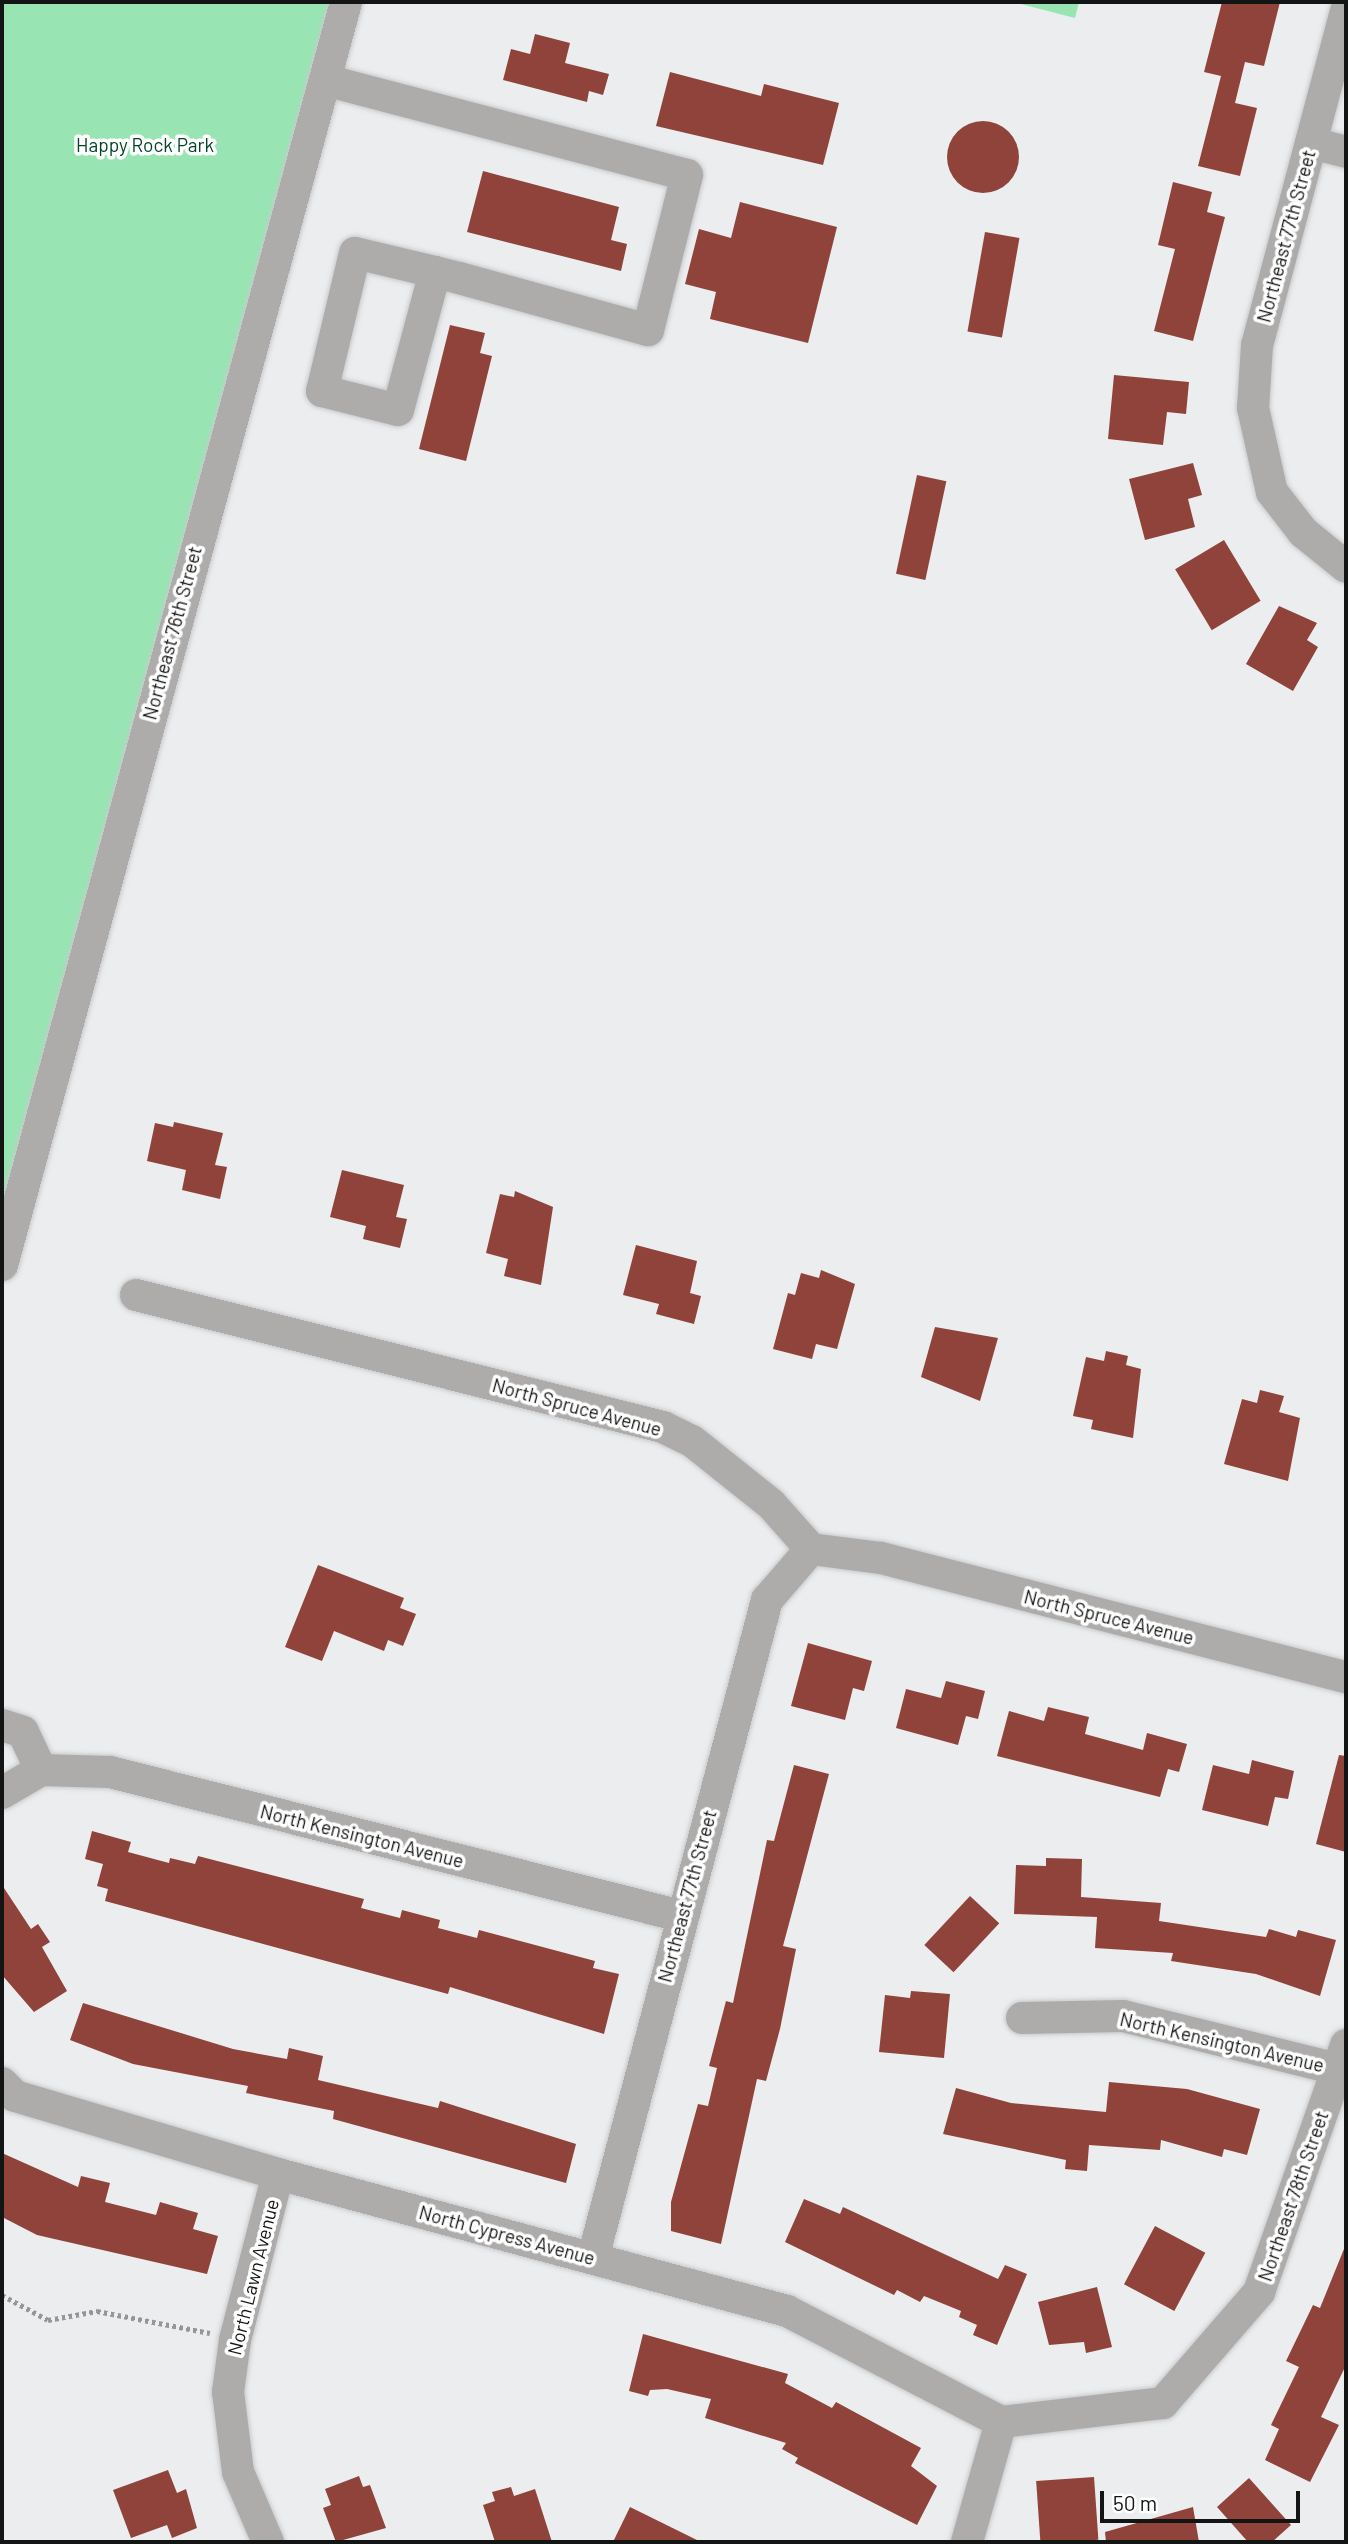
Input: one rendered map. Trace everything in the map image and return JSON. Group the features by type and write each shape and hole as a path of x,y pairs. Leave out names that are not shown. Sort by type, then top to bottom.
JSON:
{"street":[{"name":"Northeast 76th Street","path":"2,1265 346,2"},
{"name":"Northeast 77th Street","path":"1346,11 1257,345 1254,408 1272,492 1303,532 1346,567"},
{"path":"325,80 687,176 648,330 435,272 355,253 322,391 398,410 435,272"},
{"path":"1311,143 1346,152"},
{"name":"North Spruce Avenue","path":"136,1295 663,1427 692,1441 771,1504 811,1549 881,1558 1346,1677"},
{"name":"Northeast 77th Street","path":"593,2258 681,1916 768,1600 811,1549"},
{"path":"2,1725 23,1732 41,1770 2,1793"},
{"name":"North Kensington Avenue","path":"41,1770 110,1772 681,1916"},
{"name":"North Kensington Avenue","path":"1022,2018 1123,2017 1342,2057"},
{"name":"Northeast 78th Street","path":"1001,2422 1163,2403 1259,2292 1342,2057"},
{"name":"North Cypress Avenue","path":"2,2083 15,2096 278,2174 787,2311 1001,2422"},
{"name":"North Lawn Avenue","path":"268,2542 238,2472 230,2430 235,2340 278,2174"},
{"path":"967,2542 1001,2422"}],"path":[{"path":"2,2295 48,2320 97,2311 235,2340"}],"green space":[{"name":"Happy Rock Park","path":"2,2 330,2 2,1255"},
{"path":"1013,2 1079,2 1075,18"}],"building":[{"path":"1222,2 1280,2 1264,66 1245,62 1235,103 1257,108 1240,176 1198,166 1221,76 1204,72"},
{"path":"535,34 570,43 565,63 609,74 603,95 589,91 587,102 503,80 511,49 530,54"},
{"path":"670,72 761,96 764,84 839,103 823,165 656,126"},
{"path":"983,121 1003,127 1013,137 1019,157 1013,177 1003,187 983,193 963,187 953,177 947,157 953,137 963,127"},
{"path":"483,171 619,207 611,240 627,244 621,271 467,232"},
{"path":"1173,182 1212,192 1207,212 1225,217 1193,341 1154,331 1175,249 1158,245"},
{"path":"740,202 837,227 808,343 710,319 716,292 685,284 699,229 731,238"},
{"path":"985,232 1019,238 1002,338 967,331"},
{"path":"450,325 485,333 480,353 492,356 466,461 419,449"},
{"path":"1114,375 1189,382 1186,414 1167,412 1163,445 1108,439"},
{"path":"1193,463 1202,495 1188,499 1195,527 1145,540 1129,479"},
{"path":"917,475 946,481 925,580 896,574"},
{"path":"1224,540 1261,601 1212,630 1175,569"},
{"path":"1279,606 1317,623 1307,640 1318,647 1293,691 1246,664"},
{"path":"174,1122 223,1133 215,1165 227,1167 220,1199 182,1190 186,1170 147,1161 155,1123 173,1127"},
{"path":"342,1170 404,1185 396,1217 407,1219 400,1248 363,1239 366,1226 330,1217"},
{"path":"515,1191 553,1207 541,1285 504,1276 508,1259 486,1253 500,1194 514,1197"},
{"path":"636,1245 697,1261 690,1293 701,1296 694,1324 656,1314 659,1304 623,1295"},
{"path":"821,1270 855,1284 837,1349 816,1344 812,1359 773,1349 788,1293 795,1295 801,1273 819,1278"},
{"path":"935,1327 998,1338 980,1401 921,1377"},
{"path":"1106,1351 1128,1356 1126,1365 1141,1369 1133,1438 1091,1429 1093,1420 1073,1416 1086,1357 1104,1361"},
{"path":"1260,1390 1284,1396 1279,1412 1300,1418 1288,1481 1224,1464 1242,1399 1257,1403"},
{"path":"318,1565 404,1598 400,1608 416,1614 403,1646 388,1640 384,1651 334,1631 322,1661 285,1647"},
{"path":"808,1643 872,1661 864,1691 853,1688 845,1720 791,1706"},
{"path":"946,1681 985,1691 978,1719 966,1716 958,1745 896,1728 906,1689 941,1698"},
{"path":"1048,1707 1089,1717 1085,1734 1143,1750 1147,1733 1187,1744 1179,1772 1168,1769 1160,1797 997,1756 1009,1711 1044,1721"},
{"path":"1339,1755 1346,1756 1346,1852 1316,1844"},
{"path":"1252,1760 1294,1771 1288,1799 1275,1797 1268,1826 1202,1810 1213,1765 1249,1774"},
{"path":"794,1765 829,1774 783,1946 796,1949 780,2029 766,2081 757,2079 721,2244 671,2231 671,2202 698,2104 708,2106 717,2068 709,2066 726,2001 733,2003 767,1840 774,1841"},
{"path":"92,1831 131,1842 128,1852 169,1863 170,1858 195,1864 198,1856 364,1899 361,1908 400,1918 402,1910 440,1920 438,1928 477,1938 479,1930 595,1961 593,1968 619,1974 604,2034 450,1987 448,1994 105,1901 108,1889 97,1886 103,1864 85,1859"},
{"path":"1046,1858 1082,1859 1081,1897 1161,1903 1159,1921 1266,1937 1269,1929 1296,1937 1298,1930 1336,1940 1320,1996 1256,1974 1171,1961 1173,1953 1095,1948 1097,1917 1014,1914 1016,1865 1046,1866"},
{"path":"2,1885 31,1929 38,1924 50,1942 42,1947 67,1991 34,2012 2,1975"},
{"path":"970,1896 999,1923 954,1972 924,1945"},
{"path":"911,1991 950,1994 944,2058 879,2052 885,1995 910,1998"},
{"path":"83,2003 233,2049 287,2059 289,2048 323,2056 318,2080 438,2108 440,2101 576,2144 566,2183 333,2119 334,2111 246,2093 248,2086 133,2064 70,2040"},
{"path":"1109,2082 1187,2089 1260,2109 1247,2155 1224,2149 1222,2157 1161,2140 1160,2150 1089,2145 1087,2171 1065,2169 1066,2160 943,2134 956,2088 1011,2103 1106,2112"},
{"path":"2,2153 78,2187 81,2176 110,2183 105,2202 156,2215 160,2202 198,2213 193,2229 218,2236 207,2274 37,2235 2,2217"},
{"path":"804,2199 840,2214 843,2207 998,2279 1005,2265 1027,2274 997,2345 973,2335 977,2325 959,2317 961,2311 924,2296 920,2302 897,2290 894,2295 785,2242"},
{"path":"1155,2226 1205,2253 1174,2311 1124,2284"},
{"path":"1346,2244 1346,2365 1321,2417 1339,2425 1310,2482 1265,2460 1279,2429 1271,2425 1299,2367 1286,2361 1313,2305 1320,2308"},
{"path":"1097,2287 1112,2347 1086,2353 1084,2342 1049,2345 1038,2302"},
{"path":"643,2334 788,2374 785,2383 832,2408 836,2402 921,2448 911,2466 937,2486 917,2525 795,2463 798,2458 782,2449 786,2443 705,2418 711,2399 667,2389 650,2390 648,2396 629,2391"},
{"path":"168,2470 177,2493 186,2489 197,2528 172,2538 167,2525 131,2538 113,2490"},
{"path":"359,2476 363,2487 370,2485 386,2528 336,2542 323,2508 331,2505 325,2489"},
{"path":"1094,2477 1098,2540 1040,2542 1036,2481"},
{"path":"1249,2478 1291,2525 1272,2542 1248,2542 1217,2507"},
{"path":"511,2487 514,2496 535,2489 552,2542 495,2542 483,2505 495,2501 492,2492"},
{"path":"630,2507 701,2542 613,2542"},
{"path":"1193,2507 1199,2542 1106,2542 1105,2532"}]}
